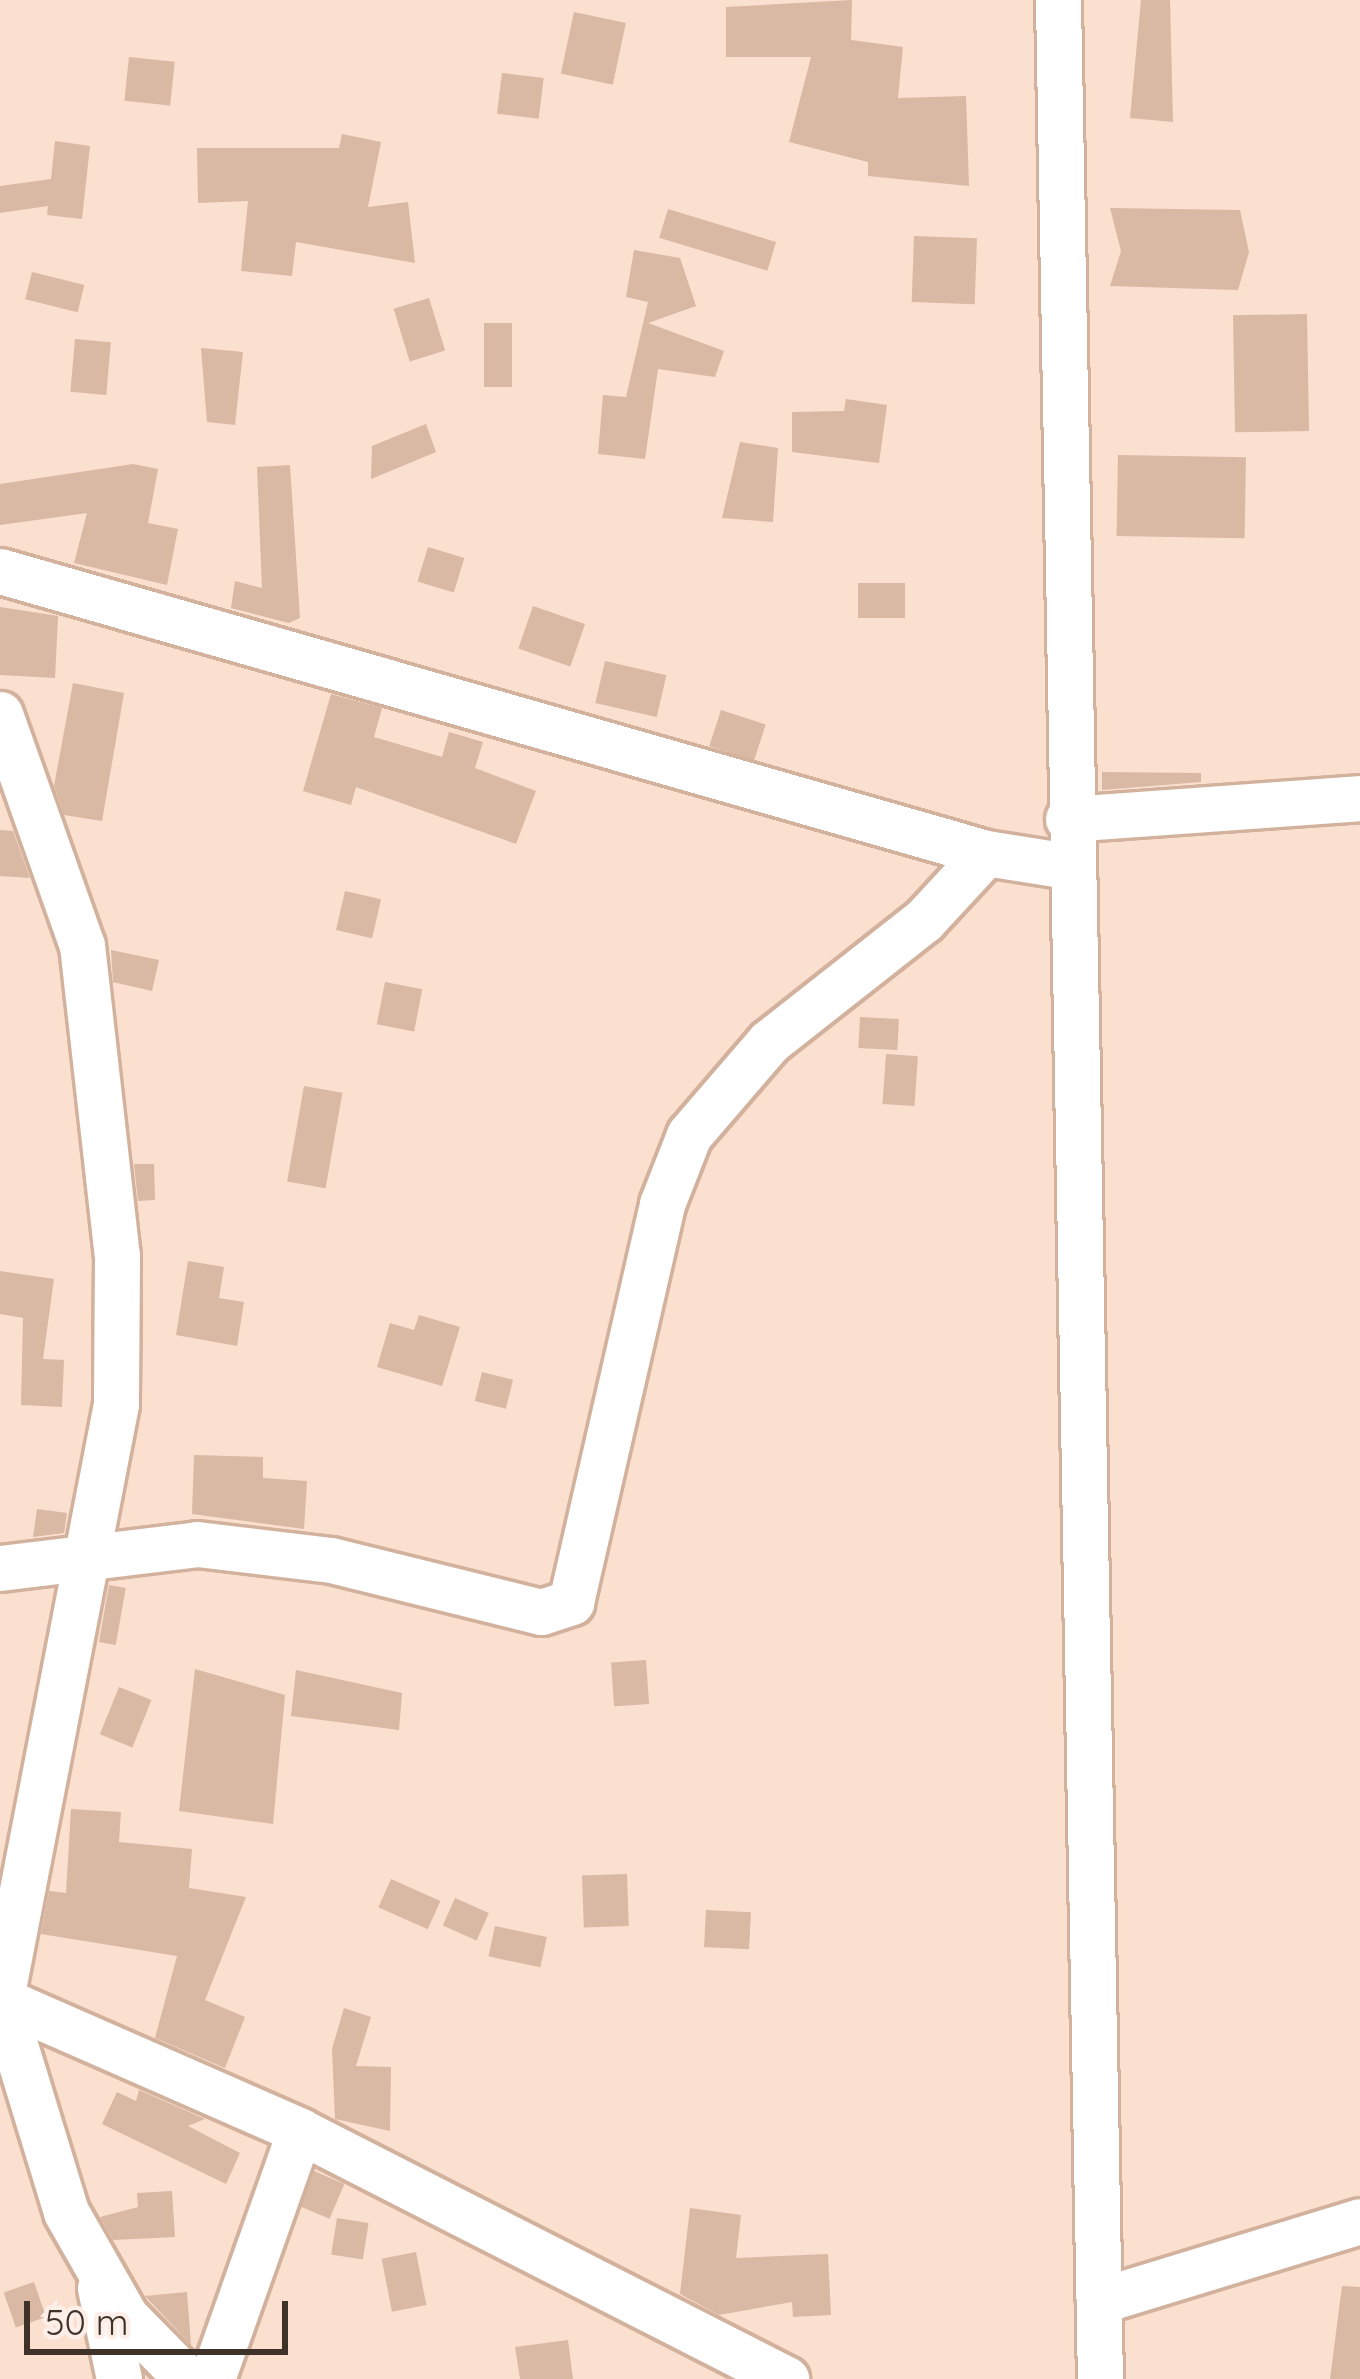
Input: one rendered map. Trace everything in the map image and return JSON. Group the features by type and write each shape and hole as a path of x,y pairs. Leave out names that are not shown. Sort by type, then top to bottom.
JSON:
{"street":[{"path":"1058,0 1068,866 1100,2379"},
{"path":"0,571 986,853 1068,866"},
{"path":"0,714 82,945 107,1098 116,1405 0,1999 47,2160 98,2278 119,2379"},
{"path":"1068,819 1360,798"},
{"path":"0,1568 196,1544 331,1560 541,1612 571,1602 662,1204 688,1135 769,1042 924,920 986,853"},
{"path":"0,1999 300,2131 786,2379"},
{"path":"212,2379 300,2131"},
{"path":"1099,2301 1360,2221"},
{"path":"98,2278 187,2379"}],"building":[{"path":"852,0 851,40 903,47 898,98 966,96 969,186 868,176 868,162 789,142 811,57 726,57 726,7"},
{"path":"1141,0 1170,0 1173,122 1130,118"},
{"path":"574,12 626,23 613,85 561,74"},
{"path":"129,57 175,62 170,106 124,101"},
{"path":"502,73 544,78 539,119 497,114"},
{"path":"342,134 381,142 368,207 408,202 415,263 296,242 292,276 241,271 248,201 198,203 197,148 339,148"},
{"path":"55,141 90,146 82,219 47,215 48,206 0,213 0,186 51,179"},
{"path":"1110,208 1240,210 1249,252 1238,290 1110,286 1121,251"},
{"path":"668,209 776,242 767,271 659,238"},
{"path":"914,236 977,238 975,304 912,302"},
{"path":"634,250 680,258 696,306 648,323 724,351 715,377 658,369 645,459 598,454 603,395 626,397 648,302 626,297"},
{"path":"32,272 84,285 78,312 25,299"},
{"path":"429,298 445,351 410,361 394,309"},
{"path":"1307,314 1309,431 1235,432 1233,315"},
{"path":"484,323 512,323 512,387 484,387"},
{"path":"75,339 111,342 106,395 70,392"},
{"path":"201,348 243,352 235,425 207,422"},
{"path":"846,399 887,405 879,463 792,452 792,412 844,411"},
{"path":"426,424 436,452 371,479 372,446"},
{"path":"740,442 778,448 773,522 722,518"},
{"path":"1118,455 1246,457 1245,538 1117,536"},
{"path":"133,464 158,469 148,523 178,529 167,585 74,563 87,513 0,525 0,484"},
{"path":"290,465 300,618 289,623 231,608 235,581 262,588 257,467"},
{"path":"428,547 464,558 454,593 417,581"},
{"path":"858,583 905,583 905,618 858,618"},
{"path":"533,606 585,624 570,666 518,649"},
{"path":"0,607 58,616 55,678 0,675"},
{"path":"605,661 666,675 657,717 595,703"},
{"path":"73,683 124,693 102,821 64,815 54,786"},
{"path":"331,694 382,708 374,737 442,757 449,732 483,742 475,768 536,791 516,844 356,787 351,805 303,791"},
{"path":"721,710 766,725 754,761 709,746"},
{"path":"1102,772 1201,773 1201,782 1102,790"},
{"path":"0,830 13,831 30,878 0,876"},
{"path":"345,891 381,899 372,938 336,930"},
{"path":"111,950 159,960 152,991 113,982"},
{"path":"385,982 422,989 414,1031 377,1024"},
{"path":"860,1017 899,1019 897,1050 858,1048"},
{"path":"886,1054 918,1056 914,1106 883,1104"},
{"path":"304,1086 342,1093 326,1188 287,1182"},
{"path":"134,1164 154,1164 155,1200 138,1201"},
{"path":"188,1261 224,1267 219,1298 244,1302 237,1346 176,1335"},
{"path":"0,1271 54,1279 43,1359 64,1360 62,1407 21,1405 23,1318 0,1314"},
{"path":"419,1315 460,1327 442,1386 377,1367 390,1323 414,1330"},
{"path":"482,1372 513,1380 506,1409 475,1401"},
{"path":"194,1455 263,1457 263,1478 307,1481 304,1529 192,1514"},
{"path":"37,1509 67,1513 64,1533 33,1537"},
{"path":"109,1585 126,1588 116,1645 99,1642"},
{"path":"646,1660 649,1704 614,1706 611,1662"},
{"path":"195,1669 285,1695 273,1824 179,1811"},
{"path":"296,1670 402,1693 399,1730 291,1716"},
{"path":"119,1687 151,1700 132,1747 100,1734"},
{"path":"71,1809 121,1812 119,1842 192,1849 189,1888 246,1897 205,2000 245,2017 225,2068 155,2038 177,1956 41,1934 49,1891 66,1893"},
{"path":"627,1874 629,1926 584,1928 582,1876"},
{"path":"391,1879 440,1901 428,1929 378,1907"},
{"path":"455,1898 489,1913 477,1940 443,1925"},
{"path":"706,1910 751,1912 749,1949 704,1947"},
{"path":"495,1926 547,1937 540,1967 489,1956"},
{"path":"344,2008 371,2017 356,2066 391,2067 390,2131 335,2119 332,2049"},
{"path":"139,2090 205,2119 188,2126 240,2153 226,2184 102,2124 117,2092 136,2101"},
{"path":"314,2171 344,2184 330,2219 299,2206"},
{"path":"172,2191 175,2237 113,2240 100,2217 138,2207 137,2193"},
{"path":"690,2208 741,2215 736,2258 828,2254 831,2315 793,2317 792,2302 719,2315 680,2294"},
{"path":"337,2218 369,2223 363,2260 331,2255"},
{"path":"416,2252 426,2305 392,2312 382,2259"},
{"path":"34,2282 46,2317 16,2327 4,2292"},
{"path":"1342,2286 1360,2287 1360,2379 1330,2379"},
{"path":"187,2292 191,2345 145,2296"},
{"path":"568,2340 573,2379 520,2379 515,2347"}]}
